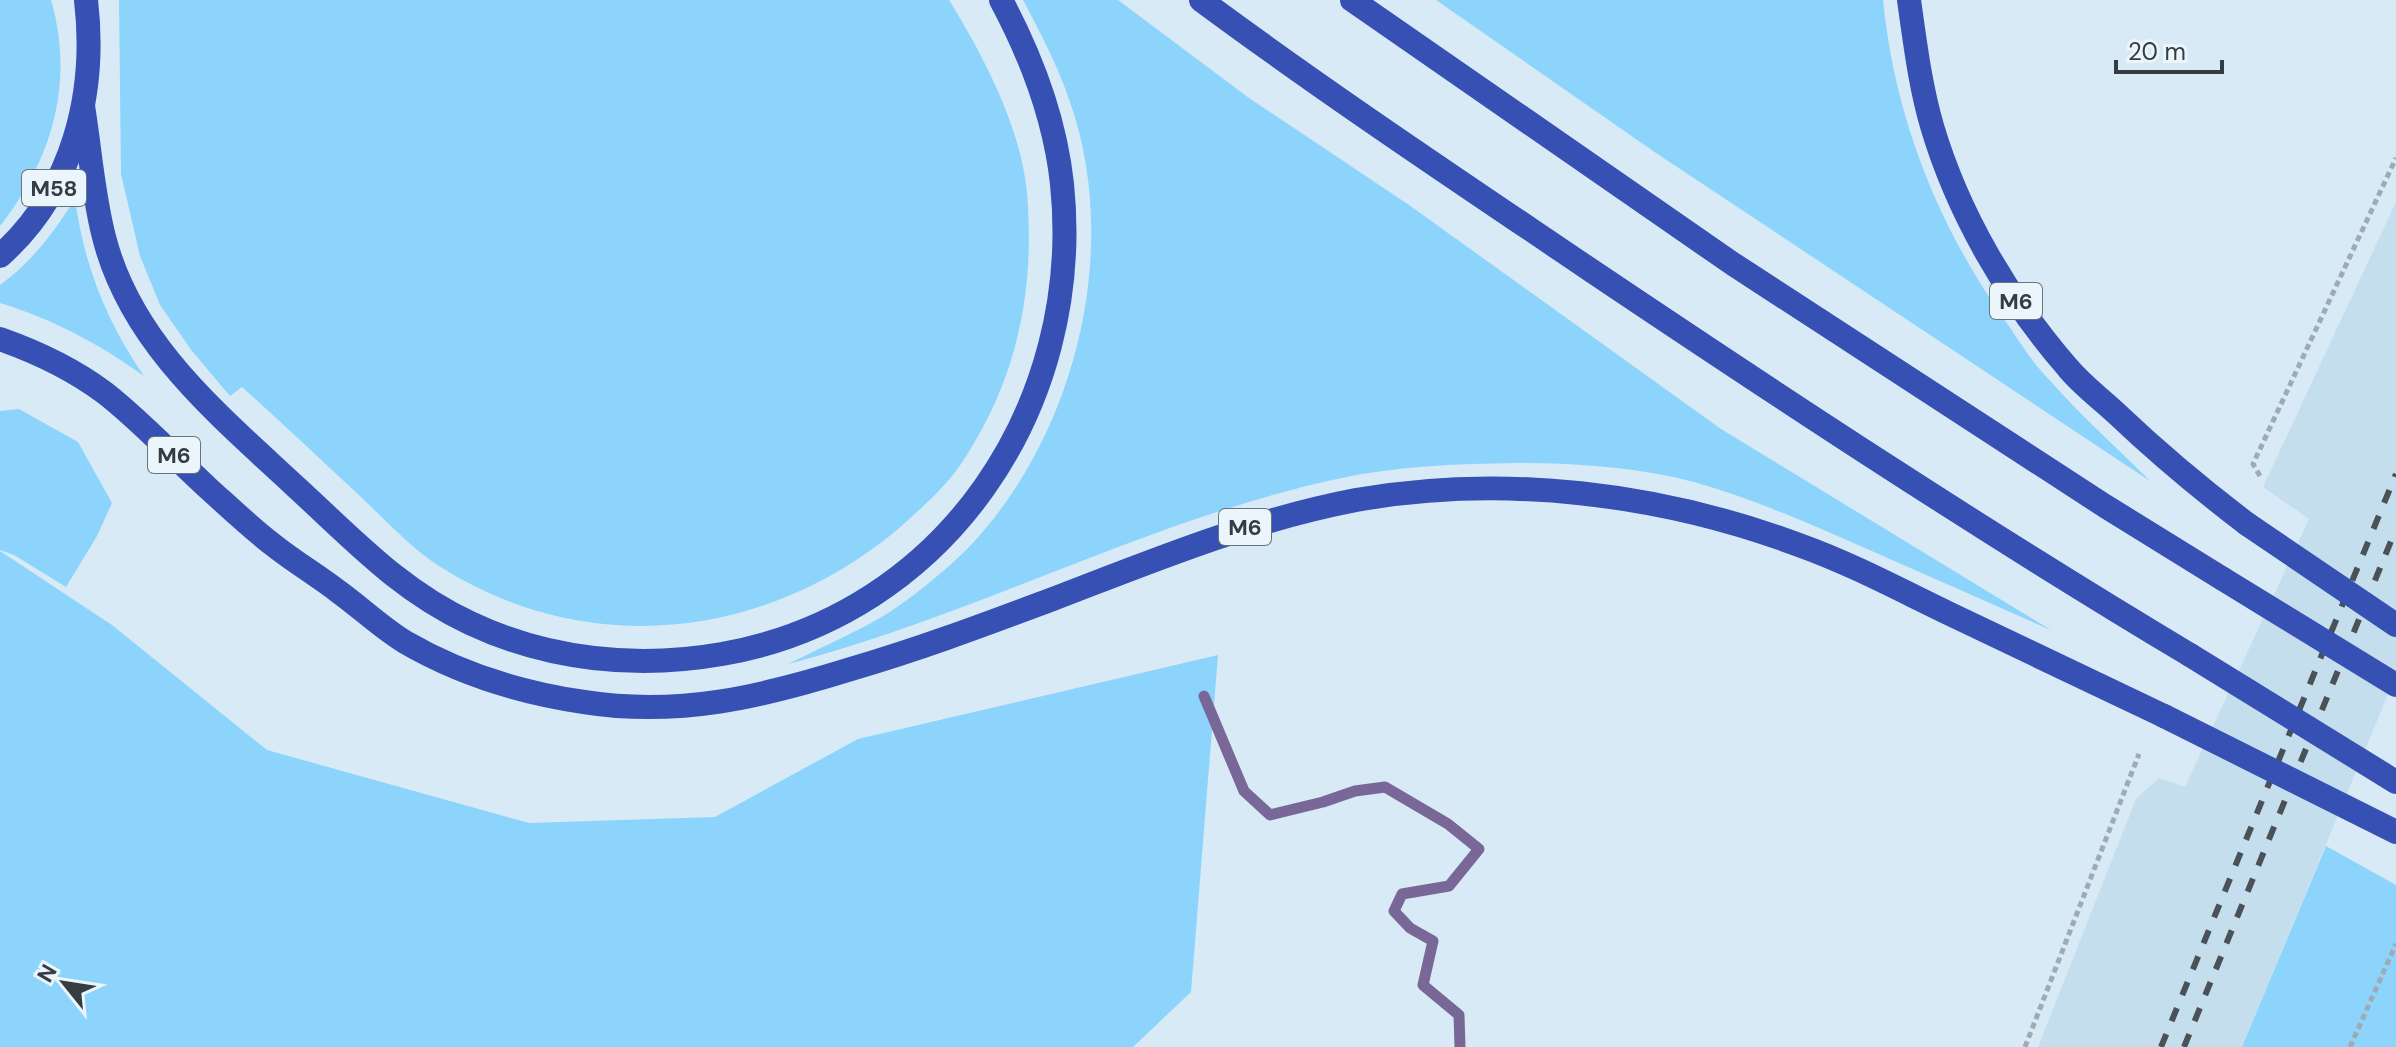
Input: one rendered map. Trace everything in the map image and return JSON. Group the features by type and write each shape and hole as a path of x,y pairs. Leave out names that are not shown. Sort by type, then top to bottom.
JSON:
{"highway":[{"name":"M58","path":"0,256 40,211 60,178 74,143 90,62 86,0"},
{"name":"M6","path":"83,106 105,240 128,300 145,330 165,357 229,424 394,578 472,624 515,641 559,653 603,660 649,662 694,659 741,651 816,625 872,596 910,569 977,501 1004,461 1025,418 1055,327 1062,280 1062,184 1041,87 1001,0"},
{"path":"1201,0 1307,78 1690,337 2077,587 2396,782"},
{"path":"1352,0 1733,264 2105,506 2396,685"},
{"name":"M6","path":"1909,0 1932,126 1984,249 2020,308 2069,370 2156,452 2247,524 2396,625"},
{"name":"M6","path":"0,339 69,369 104,392 274,546 402,640 446,663 493,682 554,697 591,704 672,707 733,701 778,692 929,646 1245,527 1361,499 1420,492 1487,489 1554,491 1621,498 1708,517 1793,543 1888,582 2396,832"}],"path":[{"path":"2260,476 2253,464 2396,158"},
{"path":"2025,1047 2139,754"},
{"path":"2350,1047 2396,944"}],"shaded area":[{"path":"0,0 51,0 58,31 60,61 54,119 45,147 18,201 0,226"},
{"path":"119,0 949,0 975,44 1009,117 1027,193 1029,229 1025,297 1019,331 998,396 959,467 906,522 867,553 781,599 735,614 688,623 639,626 590,622 541,612 496,596 452,574 417,550 242,387 230,396 192,351 160,305 140,256 121,174"},
{"path":"1023,0 1118,0 1249,98 1409,205 1721,429 2051,630 1808,523 1694,482 1606,467 1493,463 1381,471 1267,497 1197,518 926,621 788,664 890,612 961,555 1007,500 1038,449 1062,394 1080,335 1089,275 1091,215 1084,156 1069,99 1054,61"},
{"path":"1436,0 1883,0 1898,89 1910,131 1942,214 1963,253 2039,368 2150,481 1656,153"},
{"path":"75,199 84,247 99,292 118,334 144,376 75,334 0,303 0,285 42,246"},
{"path":"2396,202 2396,675 2242,1047 2038,1047 2136,799 2159,778 2185,787 2309,519 2263,487"},
{"path":"19,409 78,442 112,503 97,536 66,587 14,555 0,550 0,411"},
{"path":"0,551 112,625 267,750 529,823 715,817 858,739 1218,655 1191,992 1133,1047 0,1047"},
{"path":"2326,846 2396,885 2396,1047 2242,1047"}],"waterway":[{"path":"1204,696 1244,791 1270,815 1355,791 1385,787 1448,824 1479,849 1449,886 1402,894 1394,911 1410,928 1433,941 1423,985 1459,1015 1460,1047"}],"railway":[{"path":"2161,1047 2396,474"},
{"path":"2184,1047 2396,529"}]}
